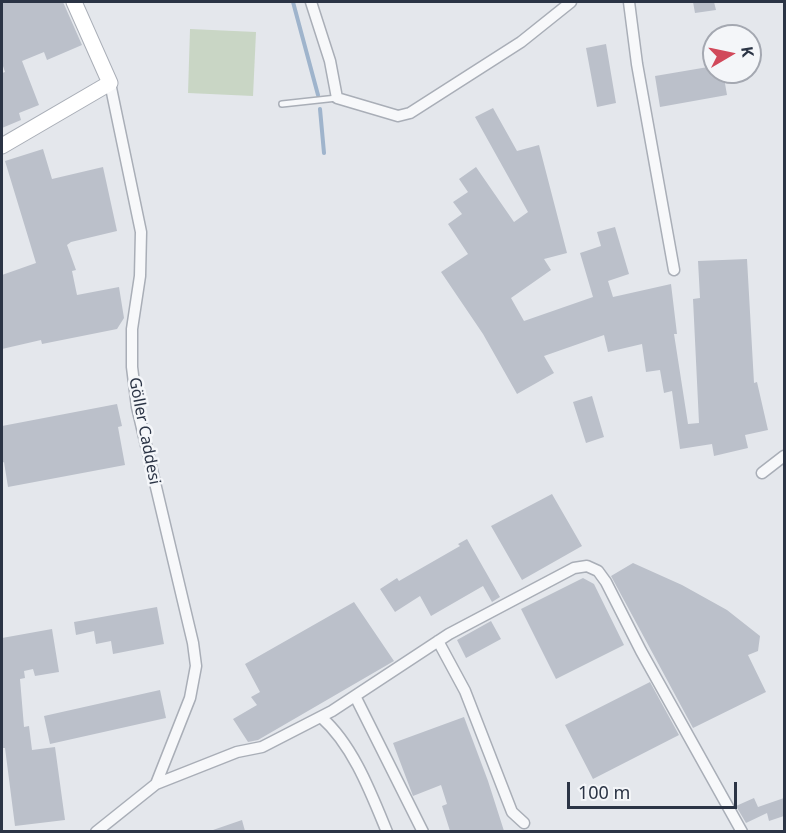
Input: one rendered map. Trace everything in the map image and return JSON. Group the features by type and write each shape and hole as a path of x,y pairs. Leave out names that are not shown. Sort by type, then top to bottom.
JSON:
{"street":[{"name":"Göller Caddesi","path":"74,2 110,83 141,232 140,276 132,329 132,367 137,407 193,643 196,666 190,698 156,784"},
{"path":"311,2 330,61 337,98 398,116 410,113 521,42 571,2"},
{"path":"629,2 637,64 674,270"},
{"path":"2,146 110,83"},
{"path":"762,473 784,456"},
{"path":"96,831 156,784 237,752 262,747 321,717 438,641 574,568 587,566 598,571 742,831"},
{"path":"438,641 465,691 512,812 524,823"},
{"path":"355,696 423,831"},
{"path":"321,717 334,729 347,750 387,831"}],"lane":[{"path":"282,104 337,98"}],"green space":[{"path":"190,29 256,32 253,96 188,93"}],"building":[{"path":"2,2 63,2 82,45 47,60 44,52 22,61 39,105 19,113 21,120 2,128 2,73 5,72 2,63"},
{"path":"693,2 714,2 716,10 695,13"},
{"path":"606,44 616,103 597,107 586,48"},
{"path":"702,68 702,84 725,84 727,95 660,107 655,76"},
{"path":"493,108 517,151 539,145 567,253 544,259 551,270 511,298 524,321 593,297 580,253 601,246 597,232 615,227 629,274 608,281 613,297 671,284 677,334 674,334 688,424 699,423 693,299 700,298 698,261 747,259 754,383 757,382 768,430 745,435 748,448 714,456 712,444 680,449 672,391 664,393 660,370 646,372 642,344 608,352 604,335 544,356 554,373 517,394 483,334 441,272 468,254 448,224 462,214 453,202 468,192 459,179 476,167 514,222 528,212 475,117"},
{"path":"43,149 52,179 103,167 117,231 71,242 67,245 76,270 72,271 77,295 119,287 124,318 117,329 42,344 41,340 2,349 2,275 36,263 5,161"},
{"path":"592,396 604,437 586,443 573,402"},
{"path":"117,404 122,426 118,427 125,465 8,487 4,462 2,463 2,426"},
{"path":"552,494 582,546 522,580 491,526"},
{"path":"467,539 500,597 492,602 483,586 431,616 420,596 395,612 380,589 397,578 399,581 460,546 458,544"},
{"path":"633,563 682,585 727,610 760,636 758,651 748,655 766,692 693,728 611,576"},
{"path":"583,578 594,584 624,645 556,679 521,609"},
{"path":"354,602 394,661 258,740 248,742 233,719 257,705 251,697 260,692 245,664"},
{"path":"157,607 164,644 113,654 111,641 96,644 94,631 76,635 74,622"},
{"path":"491,621 501,639 466,658 457,640"},
{"path":"52,629 59,672 35,676 33,669 24,671 25,678 20,679 24,727 29,726 32,750 55,747 65,820 15,826 5,748 2,748 2,638"},
{"path":"650,682 679,735 593,779 565,725"},
{"path":"160,690 166,718 50,744 44,716"},
{"path":"464,717 504,831 450,831 442,806 447,804 441,785 413,796 393,743"},
{"path":"754,798 758,807 784,798 784,816 769,821 767,813 746,823 736,806"},
{"path":"242,820 245,831 213,831 213,830"}],"waterway":[{"path":"293,2 318,95"},
{"path":"320,109 324,153"}]}
